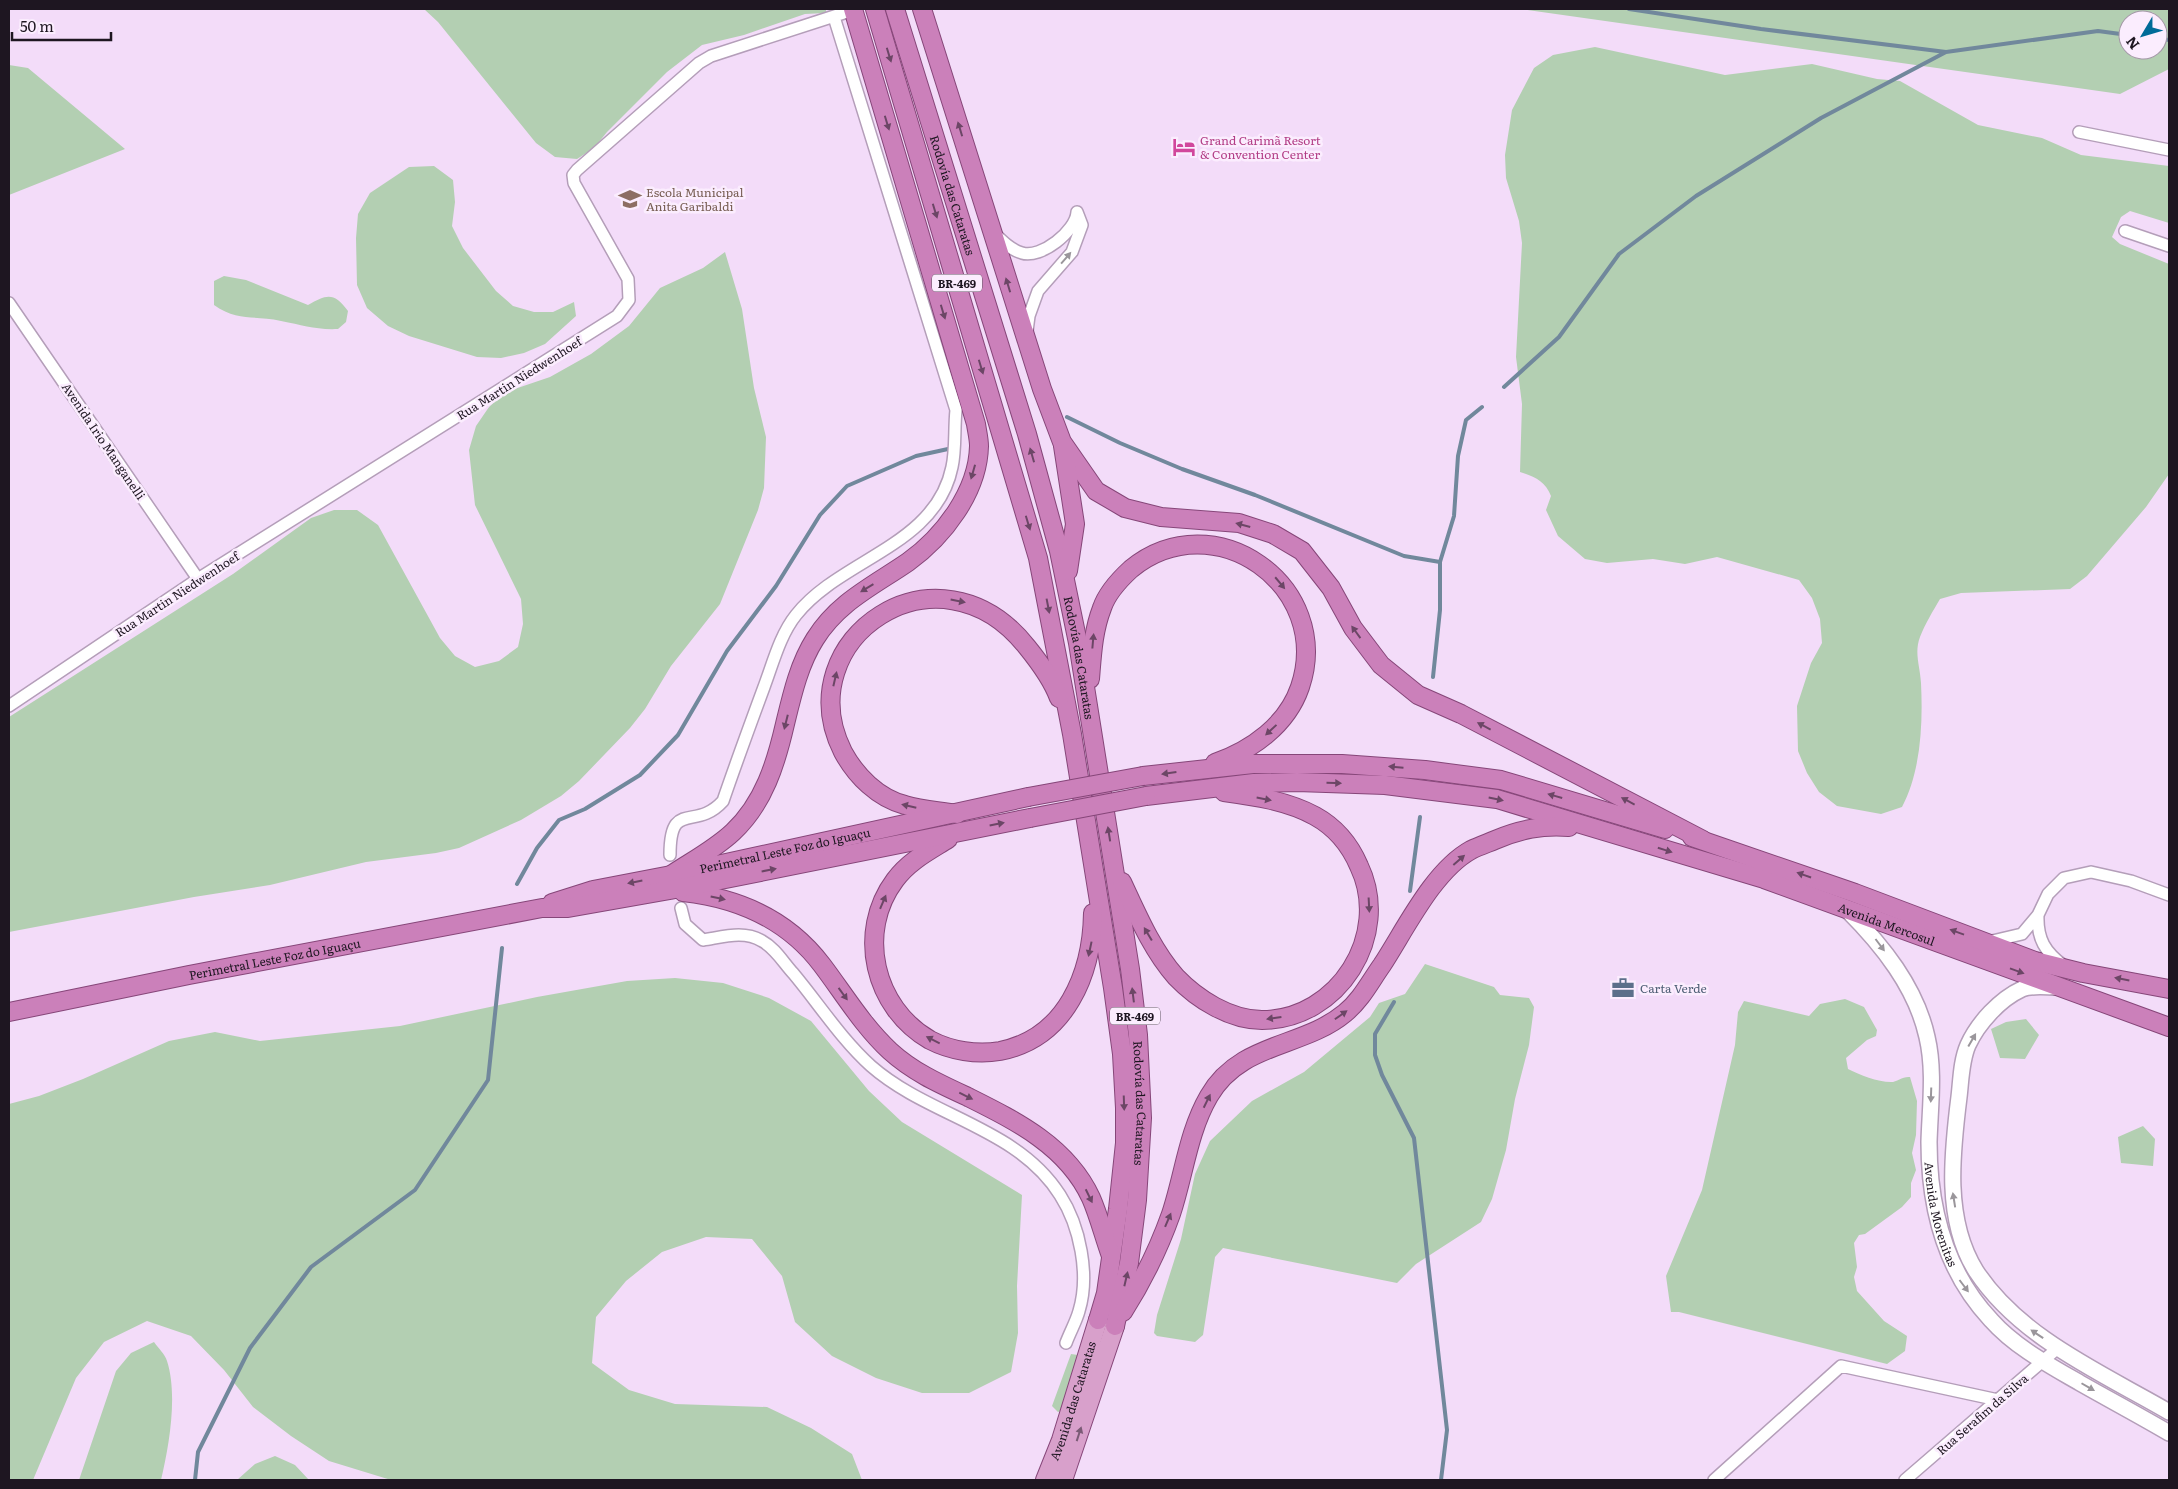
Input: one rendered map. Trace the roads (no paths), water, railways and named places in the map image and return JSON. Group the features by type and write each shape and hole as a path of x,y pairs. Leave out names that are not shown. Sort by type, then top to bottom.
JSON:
{"highway":[{"name":"Rodovía das Cataratas","path":"875,9 1038,558 1072,734 1122,1054 1125,1143 1106,1323"},
{"name":"Rodovía das Cataratas","path":"895,9 1027,434 1059,551 1088,707 1135,1016 1142,1118 1137,1200 1129,1263 1106,1323"},
{"path":"908,9 909,54"},
{"path":"922,9 1028,347 1062,442 1075,524 1066,584"},
{"path":"670,883 733,831 761,794 774,769 802,664 822,628 847,602 907,563 942,532 962,502 975,468 979,447 976,424 853,10"},
{"path":"1062,442 1096,491 1125,508 1160,517 1239,523 1273,534 1302,551 1331,588 1353,628 1381,665 1418,695 1461,714 1702,840"},
{"path":"1088,707 1094,633 1108,595 1126,574 1148,558 1173,548 1186,546 1227,549 1252,559 1274,576 1283,586 1298,610 1305,644 1302,679 1292,705 1284,717 1265,736 1229,758 1196,769"},
{"path":"957,814 904,805 891,800 866,782 856,771 840,746 832,709 837,672 850,645 864,628 882,614 909,602 939,598 968,603 995,615 1018,635 1054,684 1072,734"},
{"path":"1196,769 1253,764 1306,763 1387,766 1463,774 1500,780 1702,840"},
{"name":"Perimetral Leste Foz do Iguaçu","path":"9,1012 190,975 542,908 568,908 1028,798 1143,776 1196,769"},
{"name":"Perimetral Leste Foz do Iguaçu","path":"670,883 961,832 1146,796 1254,783 1297,782 1423,788 1498,799 1602,831"},
{"path":"1113,864 1144,929 1166,964 1185,986 1208,1003 1246,1018 1274,1019 1301,1012 1336,990 1360,955 1368,928 1366,884 1351,851 1326,824 1314,816 1286,804 1198,789"},
{"path":"1106,1323 1137,1289 1171,1215 1195,1126 1209,1096 1221,1078 1252,1055 1320,1029 1344,1014 1360,999 1425,896 1450,867 1470,850 1516,831 1549,825 1602,831"},
{"name":"Avenida Mercosul","path":"1602,831 1764,879 2169,1027"},
{"path":"961,832 914,860 895,880 877,916 874,942 880,982 900,1015 910,1025 931,1040 969,1052 982,1053 1008,1049 1034,1039 1055,1023 1070,1003 1086,965 1092,936 1090,848"},
{"name":"Avenida Mercosul","path":"1702,840 1855,893 2035,961 2169,990"},
{"path":"670,883 729,900 775,921 812,952 863,1022 905,1063 935,1082 1006,1116 1039,1136 1064,1160 1091,1198 1112,1259"}],"main road":[{"name":"Avenida Morenitas","path":"1846,909 1878,942 1895,967 1914,1003 1927,1036 1932,1067 1929,1144 1931,1192 1942,1234 1959,1280 1991,1321 2021,1347 2169,1433"},
{"name":"Avenida Morenitas","path":"2060,987 2024,988 1999,1004 1980,1026 1968,1046 1962,1072 1953,1150 1953,1194 1960,1230 1976,1270 2005,1307 2033,1331 2059,1348 2169,1412"},
{"name":"Avenida das Cataratas","path":"1045,1480 1106,1323"},
{"name":"Avenida das Cataratas","path":"1063,1480 1106,1323"}],"street":[{"name":"Rua Martin Niedwenhoef","path":"9,706 198,579 617,316 629,300 628,279 574,183 573,176 577,170 700,63 711,56 853,10"},
{"path":"670,855 670,834 675,824 684,819 709,813 723,801 778,647 795,616 820,592 902,538 923,520 939,498 952,466 956,410 834,17"},
{"path":"2079,132 2169,150"},
{"path":"991,231 1010,248 1024,254 1037,253 1067,234 1077,220 1077,212 1082,225 1072,252 1038,291 1029,316 1028,347"},
{"path":"2125,231 2169,246"},
{"name":"Avenida Irio Manganelli","path":"9,303 198,579"},
{"path":"1986,943 2022,934 2038,915 2048,894 2064,878 2091,872 2131,881 2169,895"},
{"path":"681,908 685,924 703,940 746,934 770,946 843,1036 872,1066 901,1087 1014,1147 1050,1181 1061,1196 1076,1232 1082,1261 1082,1294 1079,1312 1066,1343"},
{"path":"2038,915 2038,930 2042,944 2067,969"},
{"name":"Rua Serafim da Silva","path":"1905,1480 2059,1348"},
{"path":"1714,1480 1841,1366 1998,1400"}],"waterway":[{"path":"1629,9 1761,29 1946,52"},
{"path":"1504,387 1559,337 1619,254 1696,196 1821,118 1946,52 2098,31 2118,34"},
{"path":"1433,677 1440,610 1440,562 1454,516 1458,456 1466,420 1482,407"},
{"path":"1067,417 1120,443 1182,469 1255,495 1404,556 1440,562"},
{"path":"517,884 537,848 559,820 585,809 640,775 678,735 727,651 776,586 820,515 847,486 916,456 948,449"},
{"path":"1410,891 1420,817"},
{"path":"195,1480 198,1452 250,1348 311,1267 415,1190 488,1080 502,948"},
{"path":"1394,1002 1375,1034 1375,1055 1382,1075 1414,1138 1447,1430 1441,1480"}],"place":[{"name":"Grand Carimã Resort & Convention Center","path":"1184,147"},
{"name":"Escola Municipal Anita Garibaldi","path":"630,199"},
{"name":"Carta Verde","path":"1623,988"}]}
